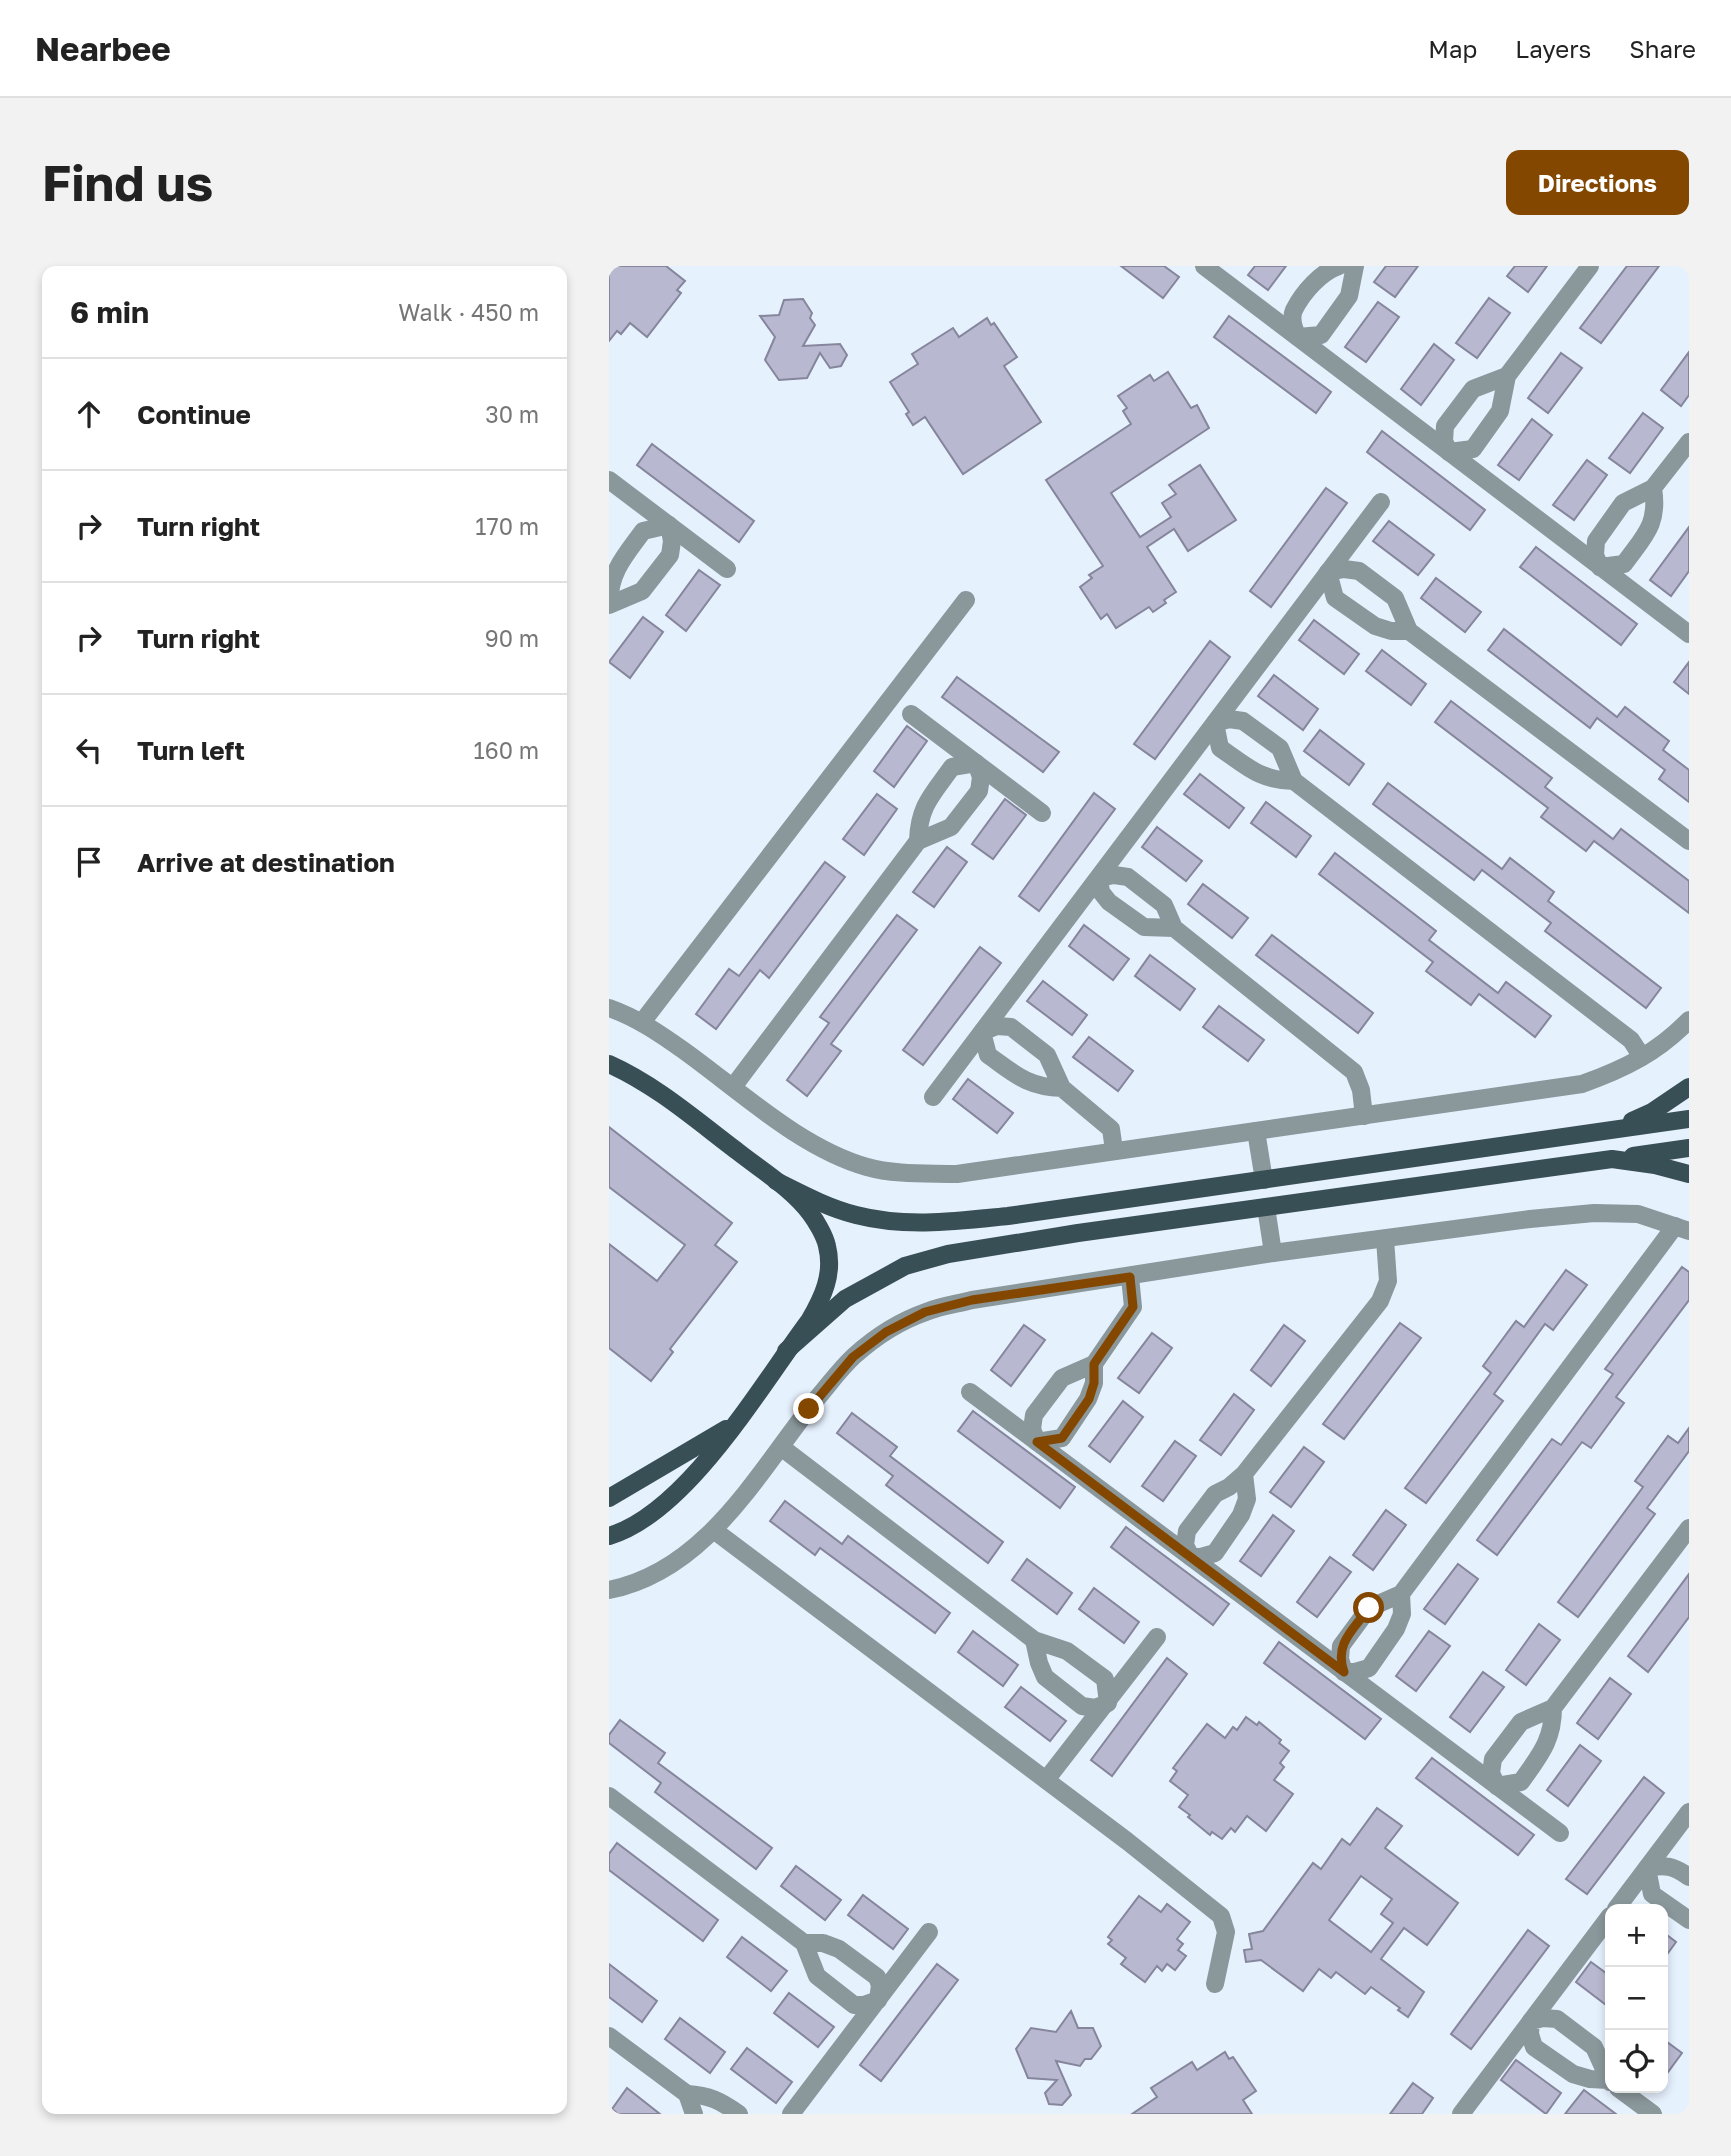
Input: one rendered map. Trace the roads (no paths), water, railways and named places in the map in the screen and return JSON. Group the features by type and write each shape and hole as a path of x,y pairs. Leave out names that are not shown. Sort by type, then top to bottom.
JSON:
{"main road":[{"path":"609,1064 662,1095 776,1181 810,1213 827,1244 830,1271 823,1298 734,1424 675,1496 643,1520 609,1536"},
{"path":"1610,1131 1652,1112 1689,1087"},
{"path":"776,1181 827,1205 856,1215 890,1221 932,1223 1074,1207 1689,1119"},
{"path":"786,1351 845,1299 905,1266 948,1254 1078,1233 1689,1148"},
{"path":"1448,1154 1452,1181"},
{"path":"1612,1159 1655,1165 1689,1174"},
{"path":"1074,1207 1078,1233"},
{"path":"609,1498 734,1424"}],"street":[{"path":"1204,266 1689,634"},
{"path":"1298,337 1293,326 1293,311 1321,274 1339,266"},
{"path":"1298,337 1321,335 1349,296 1355,266"},
{"path":"1449,452 1473,449 1500,411 1507,376 1590,266"},
{"path":"1449,452 1444,440 1445,426 1473,388 1507,376"},
{"path":"1600,567 1595,555 1596,541 1623,503 1653,488 1689,442"},
{"path":"609,480 727,569"},
{"path":"1600,567 1624,564 1651,526 1656,508 1653,488"},
{"path":"933,1097 1381,502"},
{"path":"669,525 670,555 642,591 609,604 615,570 643,531 669,525"},
{"path":"1328,572 1359,570 1395,598 1409,632 1689,841"},
{"path":"1328,572 1335,598 1374,626 1409,632"},
{"path":"643,1021 967,600"},
{"path":"911,714 1042,813"},
{"path":"1215,723 1229,719 1243,721 1280,748 1294,781 1631,1040 1642,1058"},
{"path":"1215,723 1220,748 1259,776 1276,781 1294,781"},
{"path":"733,1087 918,841 951,827 979,791 981,776 976,764"},
{"path":"918,841 924,806 952,767 976,764"},
{"path":"1099,878 1114,875 1128,877 1164,905 1174,928 1354,1072 1361,1090 1364,1116"},
{"path":"1099,878 1101,892 1109,902 1144,927 1174,928"},
{"path":"609,1008 643,1021 794,1133 831,1154 868,1168 906,1173 957,1174 1582,1084 1617,1072 1642,1058 1668,1042 1689,1020"},
{"path":"982,1032 997,1026 1011,1027 1047,1055 1062,1088 1111,1129 1114,1150"},
{"path":"982,1032 988,1055 1027,1082 1043,1087 1062,1088"},
{"path":"1256,1131 1263,1180"},
{"path":"1266,1207 1273,1254"},
{"path":"609,1590 621,1588 661,1570 715,1531 815,1401 853,1357 886,1332 925,1312 972,1300 1273,1254 1530,1219 1594,1213 1638,1214 1682,1229 1401,1594 1369,1608 1341,1646 1340,1659 1344,1672"},
{"path":"1191,1557 1185,1545 1187,1531 1215,1494 1229,1487 1244,1474 1380,1301 1388,1281 1385,1239"},
{"path":"1037,1442 1033,1429 1034,1415 1062,1378 1094,1364 1133,1307 1130,1277"},
{"path":"1037,1442 1062,1438 1089,1399 1094,1383 1094,1364"},
{"path":"970,1392 1560,1833"},
{"path":"781,1447 1034,1640 1067,1651 1105,1679 1108,1703"},
{"path":"1191,1557 1215,1553 1241,1515 1247,1499 1244,1474"},
{"path":"1497,1786 1491,1773 1493,1759 1521,1722 1553,1708 1689,1528"},
{"path":"715,1531 1046,1780 1221,1916 1226,1933 1215,1984"},
{"path":"1344,1672 1369,1668 1396,1629 1402,1614 1401,1594"},
{"path":"1046,1780 1157,1637"},
{"path":"1034,1640 1045,1677 1081,1706 1095,1708 1108,1703"},
{"path":"1497,1786 1521,1782 1547,1743 1553,1727 1553,1708"},
{"path":"609,1796 804,1943 817,1976 853,2004 864,2005 878,2000"},
{"path":"1620,1904 1689,1812"},
{"path":"1647,1868 1661,1865 1675,1867 1689,1877"},
{"path":"1647,1868 1652,1894 1689,1920"},
{"path":"1461,2114 1605,1923"},
{"path":"791,2114 929,1931"},
{"path":"804,1943 823,1943 839,1949 877,1977 880,1985 878,2000"},
{"path":"1531,2021 1557,2019 1594,2047 1605,2069"},
{"path":"1531,2021 1530,2034 1534,2047 1573,2074 1605,2082"},
{"path":"609,2036 687,2094 706,2095 721,2101 739,2114"},
{"path":"1625,2093 1653,2114"},
{"path":"687,2094 694,2114"}]}
